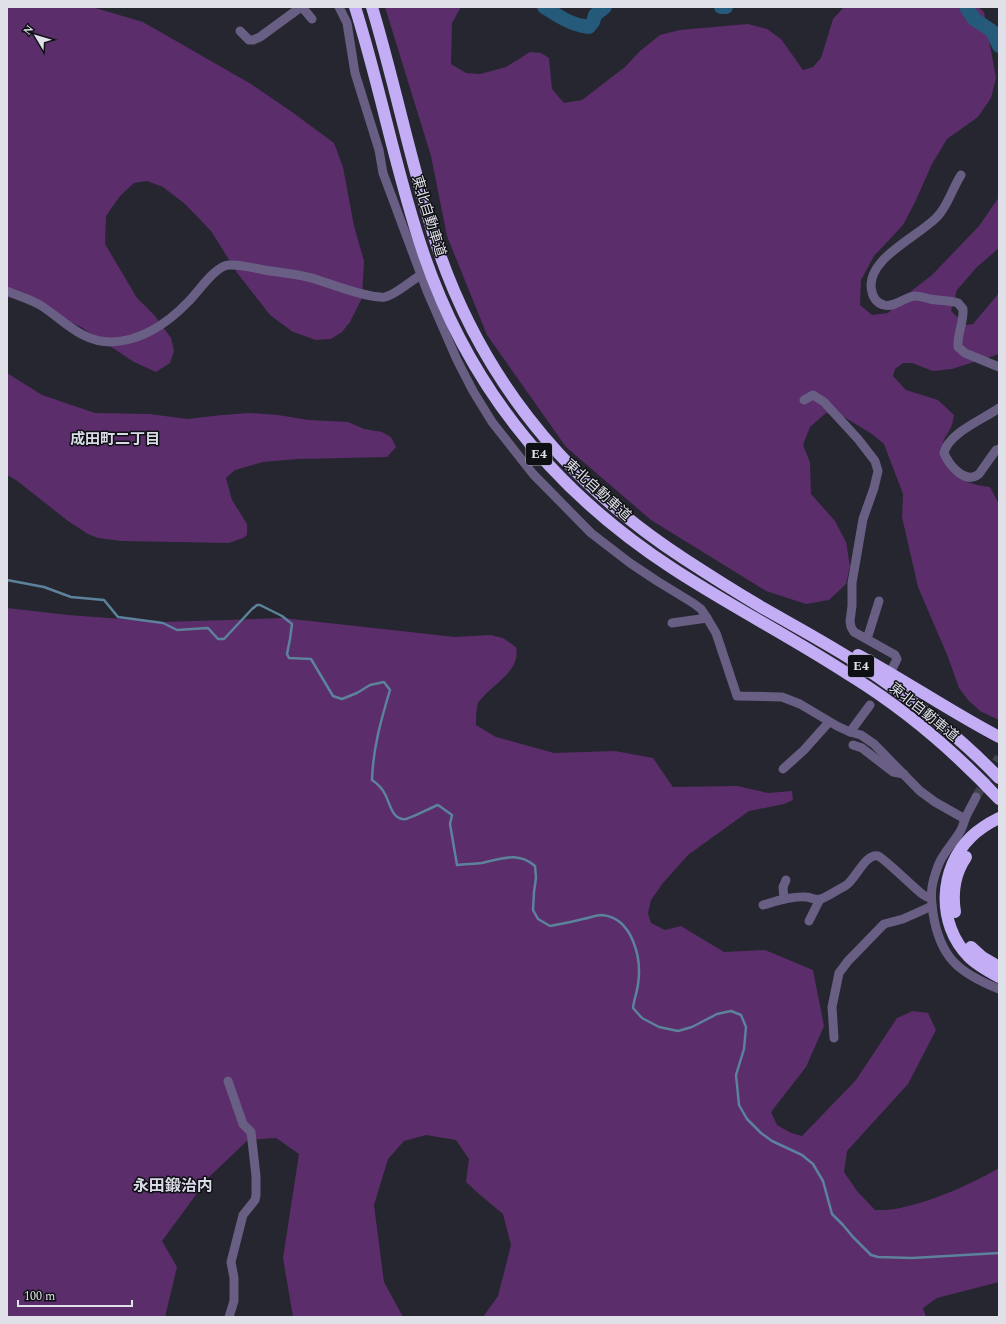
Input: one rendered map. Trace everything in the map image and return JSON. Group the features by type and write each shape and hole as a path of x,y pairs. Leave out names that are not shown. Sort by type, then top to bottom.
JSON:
{"highway":[{"name":"東北自動車道","path":"355,7 368,49 413,222 437,291 469,357 490,392 515,426 561,479 583,500 640,546 699,585 852,676 913,719 962,761 997,804"},
{"name":"東北自動車道","path":"372,7 383,42 417,176 438,249 465,316 482,349 503,384 527,417 574,470 615,508 638,526 708,573 842,654 890,686 952,734 999,778"},
{"path":"708,573 865,659 926,694 972,723 999,737"},
{"path":"999,818 982,828 962,847 950,870 945,892 947,916 956,939 968,956 977,964 999,977"},
{"path":"999,828 981,839 973,846 961,864 954,888 956,918 966,941 982,958 999,967"}],"street":[{"path":"240,31 248,40 253,40 260,37 301,7 312,19"},
{"path":"339,7 347,23 355,73 379,150 383,173 427,291 457,360 473,391 492,422 533,474 591,533 656,581 701,609 708,618 719,640 737,696 782,697 800,704 829,722 850,732 861,735 869,740 920,791 934,802 965,819"},
{"path":"961,175 945,208 937,217 878,264 872,276 872,293 877,302 885,306 895,304 914,296 958,302 963,308 963,314 957,341 958,347 965,353 999,367"},
{"path":"7,291 38,304 82,335 96,340 111,342 131,340 148,334 168,320 189,301 217,270 223,266 237,265 313,278 362,294 384,297 393,294 411,280 421,275"},
{"path":"804,400 813,396 824,402 858,439 875,461 878,471 874,488 863,519 852,583 852,606 850,621 854,632 895,655 898,659 892,668"},
{"path":"999,408 966,427 948,445 944,453 950,464 963,475 970,478 976,477 979,474 999,449"},
{"path":"867,639 879,601"},
{"path":"672,623 708,618"},
{"path":"850,732 870,705"},
{"path":"783,769 804,750 829,722"},
{"path":"853,746 862,748 893,772 904,774"},
{"path":"976,797 965,819 962,829 941,859 933,881 932,901 937,933 941,945 949,957 957,966 973,978 999,989"},
{"path":"809,921 820,900 848,885 854,879 861,867 874,856 879,856 887,862 922,894 932,901"},
{"path":"784,899 783,887 786,880"},
{"path":"763,904 784,899 806,897 820,900"},
{"path":"834,1038 832,1007 839,973 859,949 884,924 903,919 932,901"},
{"path":"228,1081 243,1124 251,1132 256,1176 255,1200 243,1215 231,1262 234,1278 234,1301 229,1317"}],"shaded area":[{"path":"7,7 92,7 143,22 251,84 334,143 343,167 354,226 364,261 362,298 350,322 342,332 331,339 316,340 293,332 270,315 238,274 211,231 185,204 163,187 147,181 134,183 120,196 106,216 105,244 137,298 155,316 171,338 174,351 170,363 156,372 134,362 81,327 23,301 7,297"},
{"path":"385,7 461,7 452,23 451,64 466,73 480,74 506,67 530,52 541,53 549,58 552,89 564,103 582,100 625,67 640,51 660,35 680,30 748,24 767,29 781,39 803,70 813,67 821,58 833,19 844,7 978,7 984,12 996,78 991,98 978,117 947,139 932,164 903,225 874,256 861,280 860,305 872,315 888,313 910,292 932,275 979,226 999,197 999,248 977,267 957,290 951,311 966,325 973,324 999,293 999,354 952,369 933,371 912,363 903,363 895,369 893,376 906,390 938,400 954,415 952,426 943,442 945,463 956,476 972,484 990,487 999,504 999,720 980,711 968,700 959,688 948,657 918,587 902,517 903,494 884,444 872,434 844,417 826,413 810,427 803,445 810,462 811,494 835,521 846,542 850,566 846,584 829,600 806,604 766,591 651,520 566,447 487,335 447,236 431,156"},
{"path":"7,373 42,395 95,413 150,414 187,419 250,413 278,415 309,420 348,422 364,429 382,432 391,437 396,447 387,457 298,459 263,462 235,470 226,478 232,500 247,524 247,535 229,543 121,541 98,538 88,534 68,521 16,480 7,475"},
{"path":"7,608 68,615 162,622 283,618 455,637 491,635 503,638 516,647 517,655 512,668 478,702 477,705 476,725 496,737 554,753 615,751 653,758 673,787 737,786 768,793 792,791 793,800 784,804 749,811 688,855 663,883 651,900 648,913 651,923 665,930 681,926 724,952 765,950 813,970 824,1026 806,1067 771,1112 777,1125 791,1133 802,1136 856,1080 897,1018 913,1011 928,1013 936,1030 908,1084 847,1151 844,1172 857,1191 875,1210 884,1210 897,1209 938,1197 964,1186 999,1168 999,1282 937,1298 923,1308 926,1317 483,1317 498,1296 511,1245 503,1214 466,1182 469,1159 456,1140 426,1135 404,1141 388,1159 374,1205 384,1282 403,1317 293,1317 283,1258 299,1154 276,1138 248,1140 209,1177 162,1241 177,1267 165,1317 7,1317"}],"waterway":[{"path":"544,7 571,22 589,27 593,22 595,15 605,7"},
{"path":"721,7 726,7"},
{"path":"966,7 974,19 992,31 999,46"},
{"path":"7,580 44,587 71,597 104,600 118,617 163,623 177,630 208,628 218,639 224,639 252,609 257,605 260,605 282,616 292,624 287,654 289,658 311,659 333,696 342,699 357,693 370,685 384,682 390,690 376,745 372,780 383,790 392,811 398,817 401,819 406,819 438,805 452,815 450,824 457,865 482,863 509,857 516,857 529,861 535,866 536,878 533,910 538,919 550,926 597,915 613,918 621,924 628,932 637,952 639,974 638,987 633,1008 642,1018 659,1027 678,1031 692,1027 717,1014 731,1011 741,1015 746,1027 744,1049 736,1075 739,1105 747,1119 761,1133 772,1141 802,1155 813,1164 823,1181 832,1214 871,1255 878,1257 912,1258 999,1253"}],"tunnel":[{"path":"976,797 999,757"}],"district":[{"name":"成田町二丁目","path":"115,439"},
{"name":"永田鍛治内","path":"173,1186"}]}
